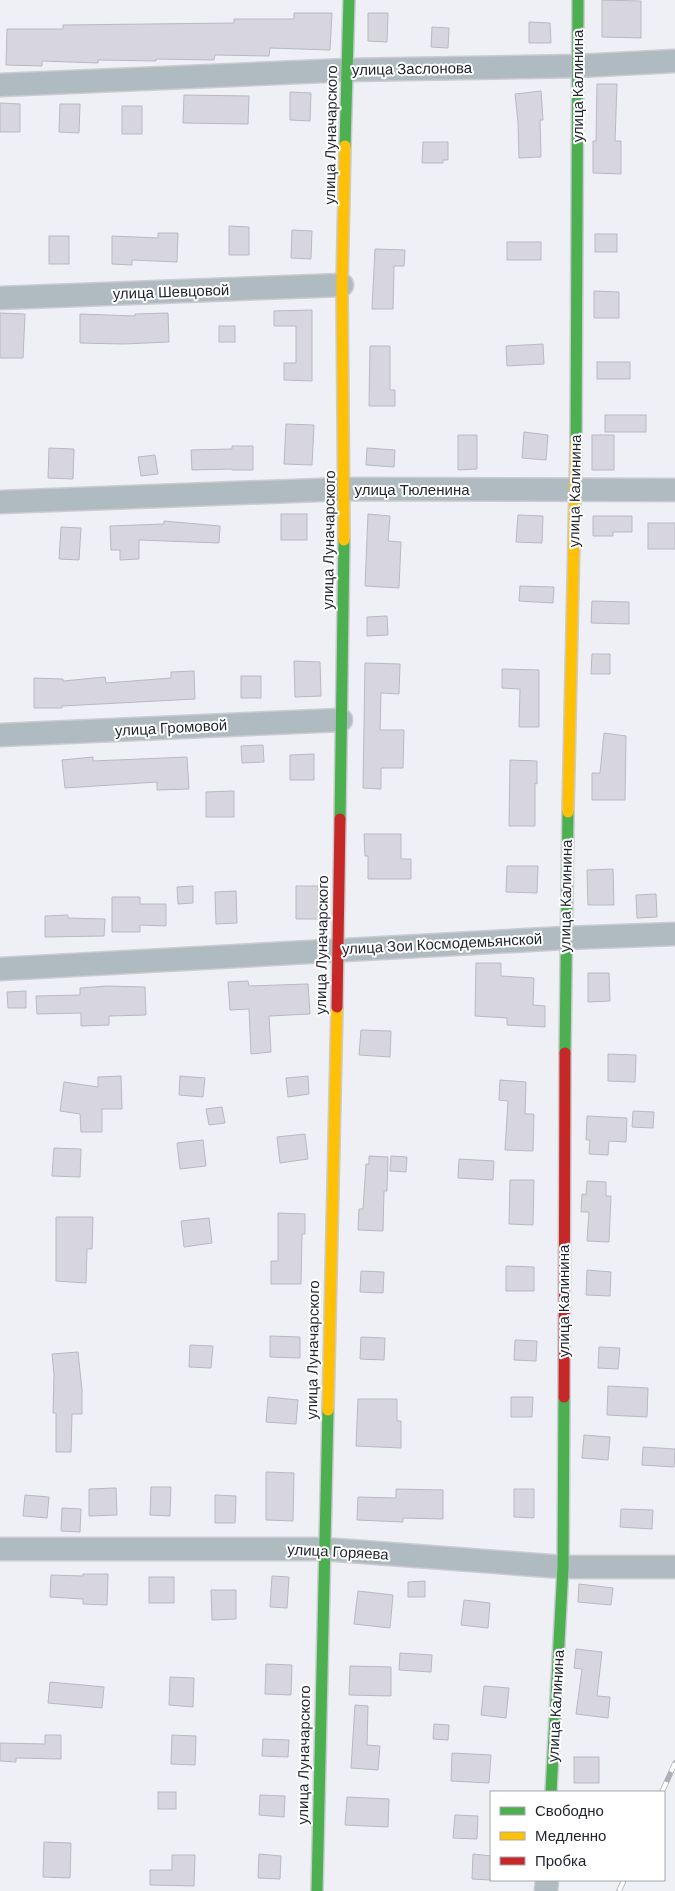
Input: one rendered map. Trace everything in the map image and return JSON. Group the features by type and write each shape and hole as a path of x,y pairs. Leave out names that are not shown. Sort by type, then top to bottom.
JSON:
{"main road":[{"name":"улица Луначарского","path":"317,1891 323,1549 338,950 345,489 342,285 349,0"},
{"name":"улица Калинина","path":"551,1791 563,1568 565,938 576,490 578,0"}],"street":[{"name":"улица Заслонова","path":"0,85 348,70 578,66 675,61"},
{"name":"улица Шевцовой","path":"0,298 342,285"},
{"name":"улица Тюленина","path":"0,502 345,489 675,490"},
{"name":"улица Громовой","path":"0,735 341,720"},
{"name":"улица Зои Космодемьянской","path":"0,969 565,938 675,934"},
{"name":"улица Горяева","path":"0,1550 323,1549 563,1568 675,1566"}],"building":[{"path":"602,0 641,1 641,38 602,37"},
{"path":"294,13 332,13 330,50 270,48 269,56 215,55 214,60 98,60 98,63 42,61 42,66 6,65 7,29 63,29 63,25 234,23 234,19 294,19"},
{"path":"368,13 388,13 387,42 368,41"},
{"path":"529,22 550,23 551,43 529,43"},
{"path":"432,27 449,28 448,48 431,47"},
{"path":"597,84 617,84 615,141 621,141 621,174 593,173 593,141 596,141"},
{"path":"541,91 543,120 540,120 541,157 519,158 515,94"},
{"path":"290,92 311,93 310,121 290,120"},
{"path":"184,95 249,96 248,124 183,123"},
{"path":"0,103 20,104 20,132 0,132"},
{"path":"60,104 80,104 79,133 59,132"},
{"path":"122,106 142,106 142,134 122,134"},
{"path":"423,142 448,142 448,160 443,160 443,163 422,163"},
{"path":"229,226 249,227 249,255 229,255"},
{"path":"292,230 312,231 311,259 291,258"},
{"path":"158,233 178,233 177,262 132,260 132,265 112,264 112,236 158,238"},
{"path":"595,234 617,234 617,252 595,252"},
{"path":"49,236 69,236 69,264 49,264"},
{"path":"507,242 541,242 541,260 507,260"},
{"path":"375,249 405,250 404,266 394,266 393,309 372,309"},
{"path":"594,291 619,292 619,318 594,318"},
{"path":"312,310 312,381 284,380 284,363 296,363 296,326 274,326 274,311"},
{"path":"0,313 25,314 23,358 0,358"},
{"path":"168,313 169,342 80,343 80,314 135,316 135,314"},
{"path":"219,326 235,326 235,342 219,342"},
{"path":"543,344 544,364 507,366 506,346"},
{"path":"370,346 390,346 390,390 395,390 395,406 369,406"},
{"path":"597,362 630,362 630,379 597,379"},
{"path":"605,415 646,415 646,432 605,432"},
{"path":"286,424 314,425 312,465 284,464"},
{"path":"524,432 548,435 546,460 522,458"},
{"path":"458,435 477,435 477,469 458,470"},
{"path":"592,435 614,435 614,470 592,470"},
{"path":"232,446 253,446 253,470 192,470 191,450 232,449"},
{"path":"49,448 74,449 73,479 48,478"},
{"path":"367,448 395,450 394,467 366,465"},
{"path":"155,455 158,474 141,476 138,457"},
{"path":"281,514 307,514 307,540 281,540"},
{"path":"368,514 390,516 388,541 401,542 399,588 365,586"},
{"path":"518,515 543,516 542,543 516,542"},
{"path":"593,516 632,516 632,532 613,532 613,536 593,536"},
{"path":"164,521 220,526 219,543 139,540 139,559 120,560 120,550 111,550 110,526 164,524"},
{"path":"648,523 675,523 675,549 648,549"},
{"path":"61,527 81,528 79,560 59,559"},
{"path":"520,586 554,587 553,603 519,601"},
{"path":"592,601 629,602 629,624 591,623"},
{"path":"387,616 388,635 367,636 367,617"},
{"path":"592,654 610,654 610,674 591,674"},
{"path":"294,661 320,662 321,696 295,697"},
{"path":"365,663 400,664 399,694 381,693 380,730 404,730 403,768 381,768 381,789 363,788"},
{"path":"502,669 539,670 539,727 519,727 520,689 502,688"},
{"path":"194,671 195,699 62,706 62,708 34,708 34,678 63,679 63,681 105,677 106,683 171,678 171,672"},
{"path":"241,676 261,676 261,698 241,698"},
{"path":"604,733 626,736 625,800 592,800 592,773 600,773"},
{"path":"263,745 264,762 242,763 241,746"},
{"path":"314,754 314,780 290,780 290,755"},
{"path":"93,757 93,761 187,757 189,789 157,790 157,782 65,788 62,760"},
{"path":"510,760 537,761 535,826 509,826"},
{"path":"234,791 234,817 206,817 206,792"},
{"path":"364,834 401,834 401,859 411,859 411,879 368,879 368,856 365,856"},
{"path":"507,866 538,866 537,893 506,892"},
{"path":"613,869 614,905 588,905 587,870"},
{"path":"193,886 193,903 178,904 177,887"},
{"path":"296,886 318,886 319,919 296,919"},
{"path":"236,891 237,923 216,924 215,892"},
{"path":"656,894 657,917 637,918 636,895"},
{"path":"112,897 140,897 140,904 166,904 166,926 140,925 140,932 112,932"},
{"path":"68,915 68,918 105,919 104,936 45,937 45,916"},
{"path":"476,963 501,963 501,976 534,978 533,1005 545,1006 545,1027 507,1025 507,1018 475,1016"},
{"path":"588,973 609,973 610,1001 588,1002"},
{"path":"248,981 249,986 308,984 310,1014 269,1016 271,1052 251,1054 249,1009 230,1010 228,982"},
{"path":"107,986 145,987 146,1015 109,1016 109,1025 81,1026 81,1013 37,1014 36,996 80,995 80,988"},
{"path":"26,991 26,1008 8,1008 7,992"},
{"path":"361,1030 391,1031 390,1057 359,1055"},
{"path":"608,1054 636,1055 635,1082 608,1081"},
{"path":"121,1076 122,1109 102,1109 102,1132 81,1132 80,1114 60,1111 64,1082 98,1087 98,1077"},
{"path":"180,1076 205,1078 203,1097 179,1095"},
{"path":"308,1076 309,1094 288,1097 286,1078"},
{"path":"500,1080 526,1082 525,1114 534,1114 533,1151 505,1150 508,1101 499,1100"},
{"path":"222,1107 225,1123 209,1125 206,1109"},
{"path":"633,1111 654,1112 653,1128 632,1127"},
{"path":"587,1116 627,1118 626,1142 609,1141 608,1155 589,1154 590,1140 586,1140"},
{"path":"305,1134 308,1159 280,1163 277,1137"},
{"path":"203,1140 206,1166 180,1169 177,1143"},
{"path":"54,1148 81,1149 80,1177 52,1176"},
{"path":"369,1156 388,1157 387,1191 384,1191 383,1231 358,1230 359,1209 363,1209 366,1164 369,1164"},
{"path":"391,1156 407,1157 406,1172 390,1171"},
{"path":"459,1159 494,1161 493,1180 458,1178"},
{"path":"510,1180 534,1180 533,1225 509,1224"},
{"path":"587,1181 606,1182 606,1196 611,1196 609,1242 587,1241 589,1212 581,1212 582,1194 586,1195"},
{"path":"278,1213 305,1214 305,1234 302,1234 301,1284 271,1284 271,1261 278,1261"},
{"path":"56,1217 93,1217 92,1249 87,1249 86,1283 56,1281"},
{"path":"209,1218 212,1243 184,1247 181,1221"},
{"path":"506,1266 534,1267 534,1291 506,1291"},
{"path":"587,1270 611,1272 610,1296 586,1295"},
{"path":"361,1271 384,1272 383,1293 360,1292"},
{"path":"270,1336 300,1337 300,1358 270,1357"},
{"path":"361,1337 385,1338 384,1360 360,1359"},
{"path":"515,1340 537,1341 536,1361 514,1360"},
{"path":"190,1345 213,1346 211,1368 189,1367"},
{"path":"599,1347 620,1348 618,1369 598,1368"},
{"path":"78,1352 82,1390 82,1414 72,1414 71,1452 56,1452 56,1413 53,1413 54,1375 52,1354"},
{"path":"608,1386 648,1388 647,1417 607,1415"},
{"path":"268,1397 298,1400 296,1424 266,1422"},
{"path":"511,1397 533,1397 532,1417 511,1417"},
{"path":"358,1399 397,1399 397,1421 401,1421 401,1448 356,1446"},
{"path":"584,1435 610,1437 608,1460 582,1458"},
{"path":"643,1447 675,1449 674,1467 642,1465"},
{"path":"266,1472 294,1473 293,1521 266,1520"},
{"path":"151,1487 171,1487 170,1516 150,1515"},
{"path":"116,1488 117,1515 89,1516 89,1489"},
{"path":"396,1489 443,1490 443,1519 403,1518 403,1522 357,1520 358,1497 396,1498"},
{"path":"514,1489 534,1489 534,1518 514,1517"},
{"path":"25,1495 49,1497 47,1518 23,1516"},
{"path":"215,1495 236,1496 235,1523 215,1523"},
{"path":"62,1508 81,1509 80,1532 61,1531"},
{"path":"621,1509 653,1510 652,1529 620,1527"},
{"path":"83,1574 108,1574 107,1605 83,1604 83,1599 50,1597 51,1575 83,1576"},
{"path":"272,1576 289,1577 287,1608 270,1607"},
{"path":"149,1577 174,1577 174,1603 149,1603"},
{"path":"425,1581 425,1597 408,1597 408,1582"},
{"path":"579,1584 613,1588 611,1605 578,1602"},
{"path":"211,1590 236,1590 236,1619 212,1620"},
{"path":"358,1591 393,1595 390,1628 354,1624"},
{"path":"464,1600 490,1603 488,1628 461,1625"},
{"path":"576,1649 602,1652 597,1696 610,1697 608,1718 576,1714 582,1669 574,1668"},
{"path":"400,1653 432,1655 431,1672 399,1670"},
{"path":"266,1664 292,1665 291,1695 265,1694"},
{"path":"350,1666 391,1667 391,1696 349,1695"},
{"path":"170,1677 194,1678 193,1707 169,1705"},
{"path":"50,1682 104,1687 102,1708 48,1703"},
{"path":"484,1686 509,1688 506,1718 481,1715"},
{"path":"355,1705 368,1706 367,1745 380,1746 378,1770 351,1768"},
{"path":"434,1724 449,1725 448,1740 433,1739"},
{"path":"45,1735 61,1735 61,1759 16,1758 16,1762 0,1761 0,1743 45,1744"},
{"path":"172,1735 196,1736 195,1765 171,1764"},
{"path":"263,1739 289,1740 288,1757 262,1756"},
{"path":"452,1753 491,1755 489,1783 451,1781"},
{"path":"574,1757 599,1757 599,1783 574,1783"},
{"path":"158,1792 176,1792 176,1809 158,1809"},
{"path":"260,1795 285,1796 284,1817 259,1815"},
{"path":"347,1797 389,1799 388,1827 345,1825"},
{"path":"455,1815 478,1816 477,1839 453,1838"},
{"path":"44,1842 71,1843 70,1878 43,1877"},
{"path":"259,1854 281,1856 280,1879 258,1878"},
{"path":"473,1854 490,1856 490,1880 472,1879"},
{"path":"172,1855 195,1855 194,1886 150,1885 150,1870 172,1870"}],"railway":[{"path":"662,1791 675,1763"},
{"path":"619,1891 624,1881"}],"traffic: fast":[{"path":"345,146 349,0"},
{"path":"576,444 578,0"},
{"path":"340,819 344,540"},
{"path":"565,1053 568,812"},
{"path":"551,1791 563,1567 564,1397"},
{"path":"317,1891 328,1410"}],"traffic: slow":[{"path":"344,540 342,285 345,146"},
{"path":"568,812 576,444"},
{"path":"328,1410 337,1007"}],"traffic: jam":[{"path":"337,1007 340,819"},
{"path":"564,1397 565,1053"}]}
